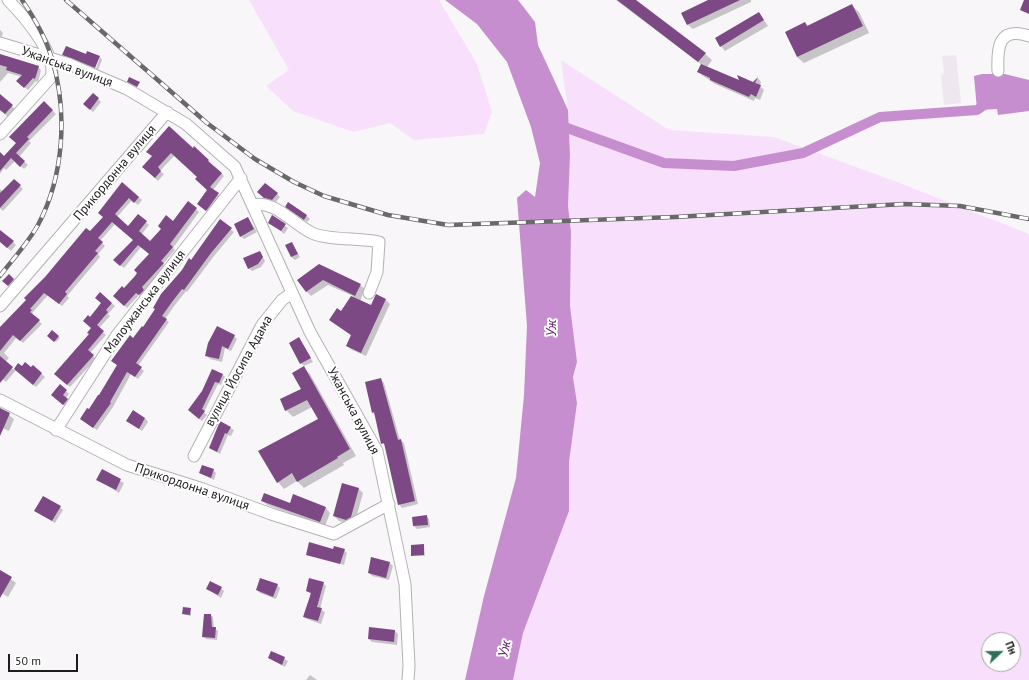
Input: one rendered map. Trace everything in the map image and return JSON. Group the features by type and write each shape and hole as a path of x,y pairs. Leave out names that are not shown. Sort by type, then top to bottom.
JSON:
{"street":[{"path":"0,134 51,77 53,68 38,34 8,0"},
{"path":"998,71 997,54 999,44 1003,39 1012,34 1029,36"},
{"name":"Ужанська вулиця","path":"0,43 69,64 127,89 186,124 235,167 310,332 377,451 405,584 409,666 408,680"},
{"name":"Прикордонна вулиця","path":"0,306 167,112"},
{"name":"Малоужанська вулиця","path":"56,430 117,335 241,178"},
{"path":"253,205 260,204 281,212 314,234 380,242 377,272 369,293"},
{"name":"вулиця Йосипа Адама","path":"194,456 262,325 282,300 292,293"},
{"name":"Прикордонна вулиця","path":"0,400 56,430 128,465 203,488 271,514 334,534 389,504"}],"shaded area":[{"path":"249,0 439,0 477,64 492,112 484,134 414,140 390,123 354,132 293,111 266,86 289,70"},
{"path":"956,55 961,103 944,105 941,75 944,74 942,56"},
{"path":"561,60 669,130 774,137 897,182 1029,234 1029,680 513,680 523,633 569,511 569,462 577,403 573,377 577,362 570,306 571,232 568,206 570,155 568,110"}],"water":[{"name":"Уж","path":"445,0 518,0 535,22 538,45 568,110 570,155 568,206 571,232 570,306 577,362 573,377 577,403 569,462 569,511 523,633 513,680 465,680 484,596 516,478 524,395 527,326 517,198 526,190 535,197 540,163 531,127 507,62 477,24"},
{"path":"982,74 1005,74 1029,80 1029,111 998,115 997,109 977,110 974,76"}],"building":[{"path":"617,0 636,0 706,53 698,62"},
{"path":"708,0 740,0 687,25 681,13"},
{"path":"1024,0 1029,0 1029,14 1020,10"},
{"path":"852,4 863,26 797,57 785,32 805,22 807,26"},
{"path":"759,12 764,20 720,47 715,38"},
{"path":"66,46 86,54 87,51 100,56 95,68 62,55"},
{"path":"0,54 39,66 35,79 33,78 24,88 16,81 22,75 6,70 7,67 0,65"},
{"path":"701,64 739,80 737,75 753,82 758,77 755,83 761,85 756,97 751,94 749,97 710,80 710,78 697,72"},
{"path":"129,77 140,82 137,87 127,82"},
{"path":"93,93 99,98 90,110 83,104"},
{"path":"0,94 13,105 5,114 0,110"},
{"path":"44,101 53,110 27,137 29,139 16,153 25,161 20,167 11,158 0,171 0,152 4,156 16,143 9,137"},
{"path":"169,126 193,148 194,146 222,173 210,187 219,193 206,211 197,204 207,190 195,179 197,177 171,153 158,167 161,171 155,178 142,167 152,156 146,152"},
{"path":"14,179 21,185 0,208 0,193"},
{"path":"122,182 139,197 134,203 129,198 115,214 128,226 138,214 147,221 139,231 150,241 161,229 158,226 166,215 173,221 188,201 197,208 170,244 173,247 161,261 164,263 142,287 144,290 139,295 136,293 124,306 113,296 122,286 124,288 135,276 137,273 134,270 149,254 138,245 120,266 113,260 133,240 112,222 98,238 103,242 95,251 98,253 65,292 67,294 59,304 44,293 30,309 32,310 30,312 40,320 20,341 13,335 0,351 0,327 26,300 24,298 45,277 86,228 90,231 103,217 98,213"},
{"path":"265,183 278,193 272,200 264,198 257,192"},
{"path":"288,202 307,215 304,220 285,207"},
{"path":"272,215 286,224 281,231 268,223"},
{"path":"248,217 254,229 240,237 234,224"},
{"path":"220,219 232,228 162,316 167,319 136,363 142,367 135,377 127,372 110,402 111,403 93,428 80,419 87,408 89,409 99,395 117,365 111,361 130,335 133,338 142,326 143,327 155,309 153,308 161,294 182,270 189,258 191,260"},
{"path":"0,230 14,241 7,248 0,242"},
{"path":"292,242 298,254 291,257 285,245"},
{"path":"260,251 263,257 258,264 248,269 243,258"},
{"path":"319,264 361,284 355,296 323,280 306,292 297,280"},
{"path":"9,274 14,279 8,286 2,281"},
{"path":"100,292 112,303 106,310 108,312 97,325 104,331 88,350 94,355 67,385 54,374 89,334 87,333 91,328 83,321 88,315 90,317 101,303 95,298"},
{"path":"376,294 386,299 361,353 346,346 351,335 329,320 337,308 341,311 351,296 371,305"},
{"path":"217,326 235,335 228,349 222,346 219,359 205,356 208,343"},
{"path":"52,330 59,336 54,342 47,336"},
{"path":"299,337 311,358 300,364 289,343"},
{"path":"0,356 13,367 0,383"},
{"path":"25,362 31,367 33,365 42,373 33,385 14,369 18,363 22,366"},
{"path":"304,366 350,449 337,457 338,458 297,482 292,473 277,483 258,451 318,419 307,400 285,411 280,399 301,389 292,373"},
{"path":"212,369 223,374 219,383 215,382 202,409 205,411 199,419 188,410 202,391"},
{"path":"381,378 398,440 401,439 415,501 398,505 384,443 381,444 374,412 372,413 365,382"},
{"path":"60,384 67,390 63,395 68,399 63,405 51,395"},
{"path":"0,408 10,413 0,436"},
{"path":"133,410 145,418 139,429 126,421"},
{"path":"220,421 231,427 227,434 225,433 217,452 209,448"},
{"path":"202,465 214,469 211,478 199,473"},
{"path":"102,469 121,479 116,490 96,480"},
{"path":"342,483 359,488 351,517 346,520 333,516"},
{"path":"264,493 290,503 293,494 326,507 320,522 261,501"},
{"path":"43,496 61,506 52,521 34,511"},
{"path":"427,515 428,525 413,526 412,517"},
{"path":"309,542 333,549 334,546 345,549 340,564 306,555"},
{"path":"424,544 424,555 411,556 411,545"},
{"path":"371,557 390,562 386,578 368,573"},
{"path":"0,570 12,577 0,598"},
{"path":"260,578 278,584 273,597 256,590"},
{"path":"309,578 324,582 317,607 322,608 318,621 303,617 311,593 306,591"},
{"path":"210,581 222,587 218,595 206,589"},
{"path":"183,607 191,608 190,615 182,614"},
{"path":"204,614 211,614 212,627 216,627 215,638 202,637"},
{"path":"369,627 395,630 394,642 368,639"},
{"path":"271,651 285,657 282,665 268,658"}],"waterway":[{"path":"556,124 664,163 734,166 803,153 880,117 977,110 987,103"}],"railway":[{"path":"0,276 34,232 47,206 58,165 61,144 60,100 52,59 40,29 22,0"},
{"path":"66,0 207,123 255,159 294,182 324,196 388,215 448,225 675,217 904,204 960,206 1029,219"}]}
